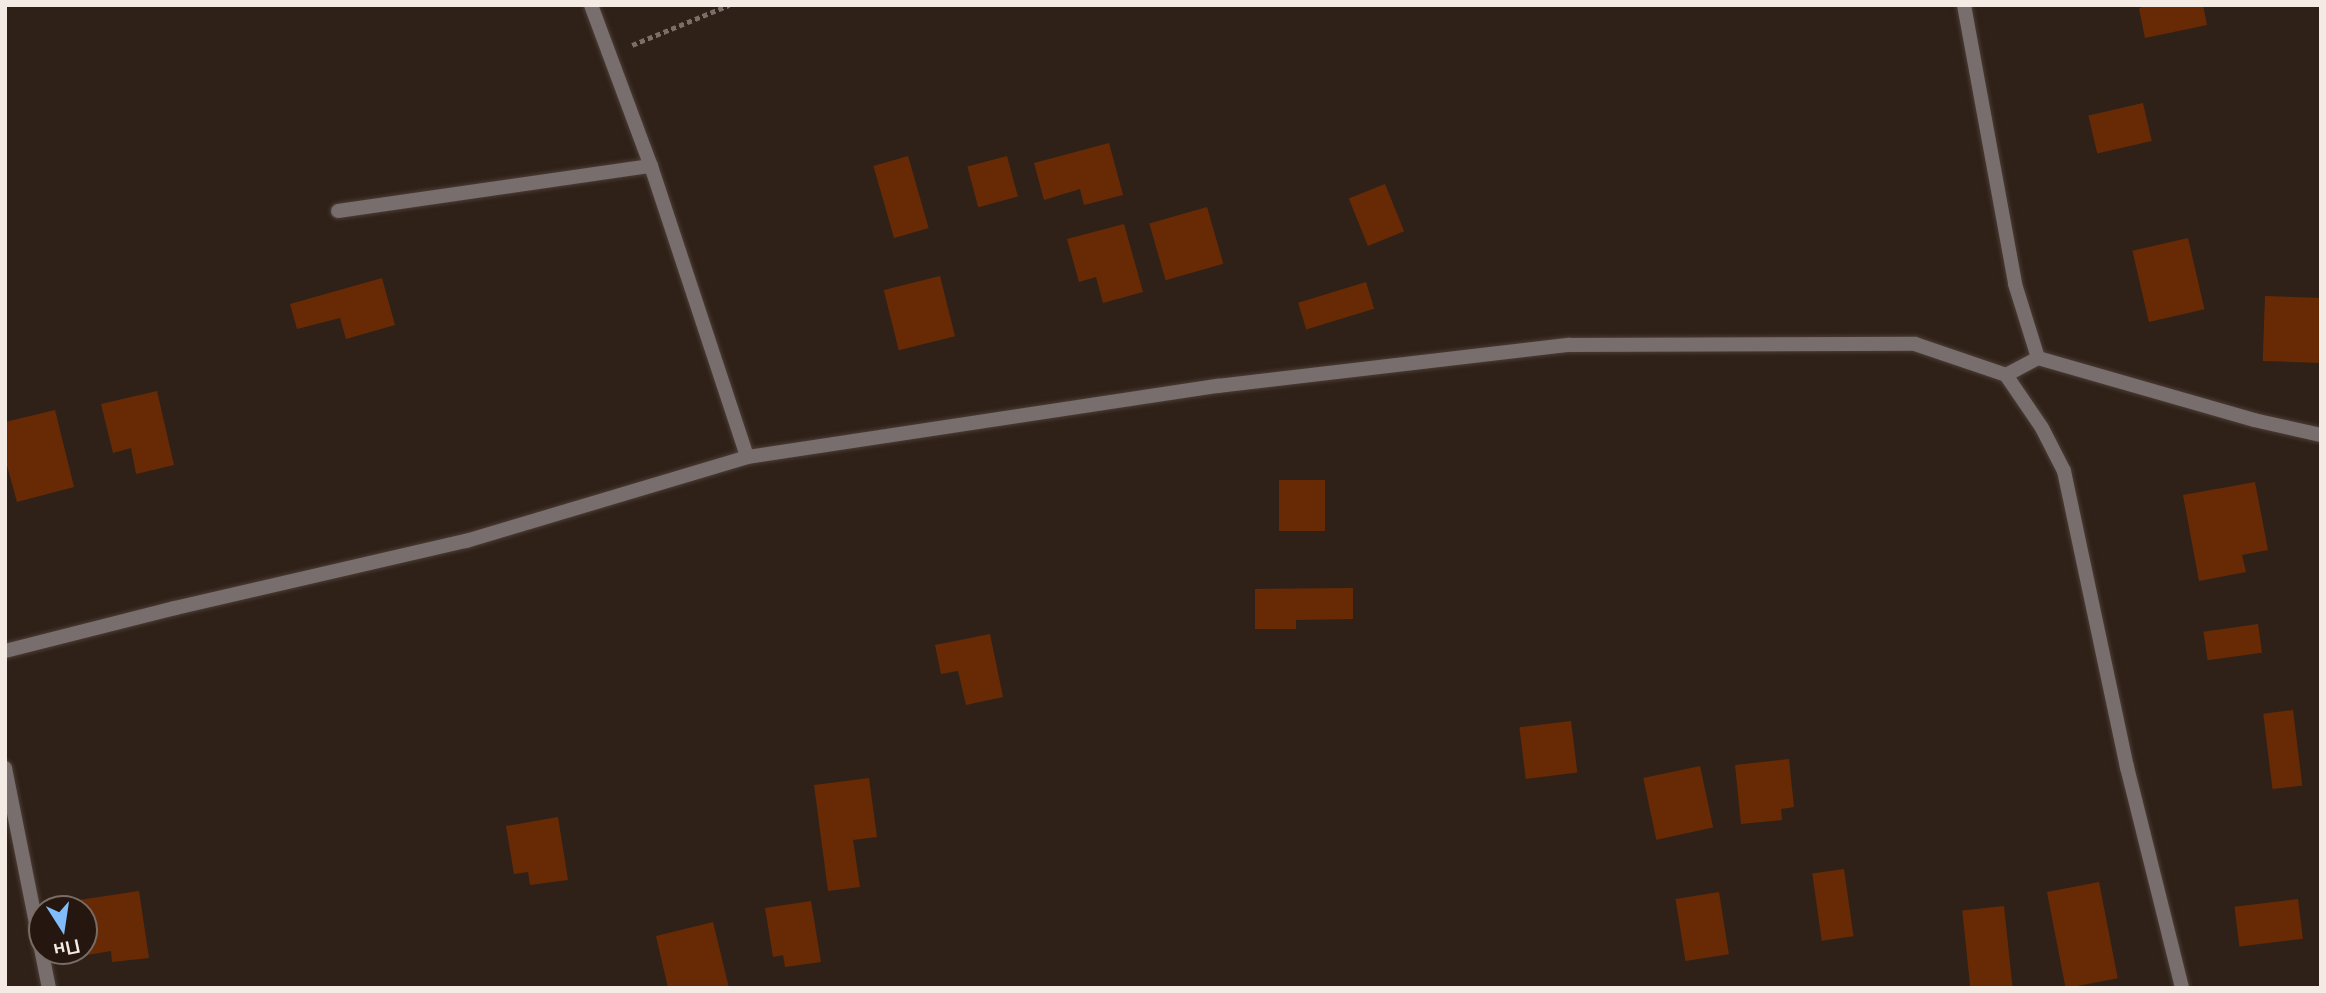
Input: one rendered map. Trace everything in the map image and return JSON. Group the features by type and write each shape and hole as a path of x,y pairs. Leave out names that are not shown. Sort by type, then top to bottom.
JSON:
{"street":[{"path":"591,5 651,166 747,457"},
{"path":"1964,5 2015,284 2038,358"},
{"path":"338,211 651,166"},
{"path":"5,651 174,608 466,541 747,457 1219,386 1569,345 1915,344 2006,375 2042,428 2064,471 2127,767 2182,988"},
{"path":"2006,375 2038,358 2254,420 2321,435"},
{"path":"5,768 49,988"}],"path":[{"path":"608,55 729,5"}],"building":[{"path":"2151,5 2203,5 2207,25 2145,38 2139,8"},
{"path":"2143,103 2152,141 2097,154 2088,116"},
{"path":"1109,143 1123,195 1084,205 1080,189 1044,200 1034,163"},
{"path":"908,156 929,228 894,238 873,166"},
{"path":"1007,156 1018,197 978,207 967,167"},
{"path":"1385,184 1404,231 1368,246 1349,199"},
{"path":"1207,207 1223,264 1166,280 1149,224"},
{"path":"1124,224 1143,292 1103,303 1096,277 1079,282 1067,239"},
{"path":"2188,238 2204,309 2149,322 2132,251"},
{"path":"940,276 955,336 899,350 884,290"},
{"path":"382,278 395,325 346,339 340,318 297,329 290,304"},
{"path":"1366,282 1374,309 1306,330 1298,303"},
{"path":"2265,296 2321,298 2319,363 2263,361"},
{"path":"157,391 174,465 136,474 131,448 113,453 101,404"},
{"path":"55,410 74,487 17,502 5,458 5,422"},
{"path":"1279,480 1325,480 1325,531 1279,531"},
{"path":"2255,482 2268,550 2242,555 2246,572 2199,581 2183,495"},
{"path":"1353,588 1353,619 1296,620 1296,629 1255,629 1255,589"},
{"path":"2258,624 2262,653 2208,660 2204,632"},
{"path":"990,634 1003,697 966,705 958,671 941,674 935,645"},
{"path":"2293,710 2302,785 2272,789 2263,714"},
{"path":"1571,721 1577,773 1526,779 1519,727"},
{"path":"1789,759 1794,807 1781,809 1782,820 1741,824 1735,765"},
{"path":"1700,766 1713,828 1656,840 1643,778"},
{"path":"869,778 877,837 853,840 860,887 828,891 814,785"},
{"path":"558,817 568,880 530,885 528,872 514,874 506,826"},
{"path":"1844,869 1853,936 1822,941 1812,873"},
{"path":"2099,882 2118,978 2066,988 2047,892"},
{"path":"139,891 149,958 112,962 111,951 98,953 98,897"},
{"path":"1719,892 1729,954 1685,961 1676,899"},
{"path":"2298,899 2303,939 2239,947 2234,907"},
{"path":"811,901 821,962 785,967 783,955 773,957 765,908"},
{"path":"2004,906 2013,988 1970,988 1962,910"},
{"path":"713,922 729,988 668,988 656,936"}]}
